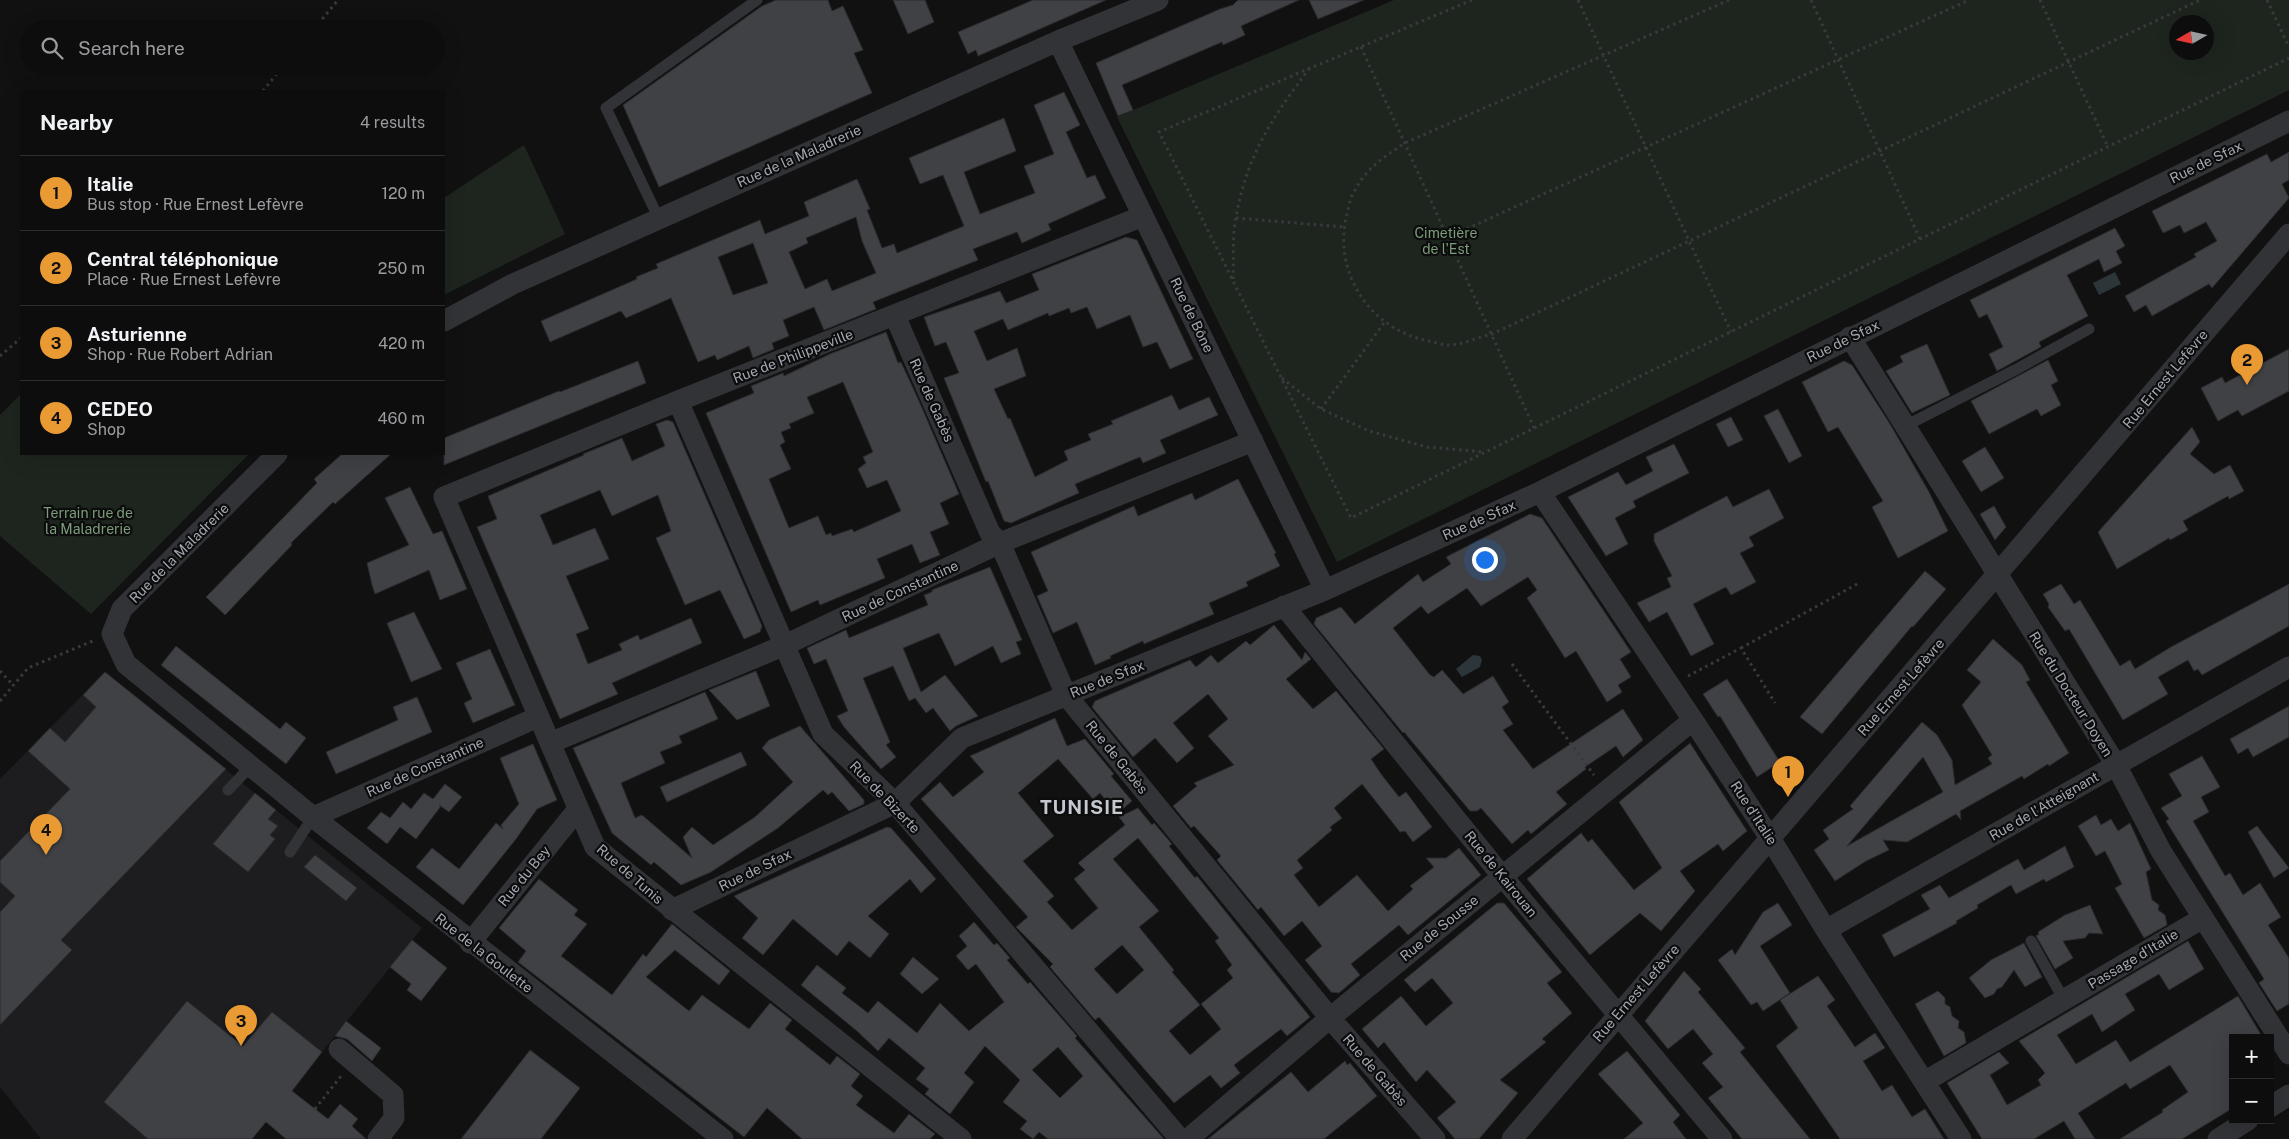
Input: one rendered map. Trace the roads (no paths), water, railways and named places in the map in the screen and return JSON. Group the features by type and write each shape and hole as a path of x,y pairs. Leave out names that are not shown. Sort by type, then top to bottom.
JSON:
{"street":[{"name":"Rue de la Maladrerie","path":"445,320 513,284 1058,41 1158,0"},
{"name":"Rue de Bône","path":"1058,41 1325,590"},
{"name":"Rue de Sfax","path":"672,910 895,803 962,738 1325,590 1540,492 2289,121"},
{"name":"Rue de Philippeville","path":"444,497 1143,216"},
{"name":"Rue Ernest Lefèvre","path":"1512,1139 2289,234"},
{"name":"Rue de Gabès","path":"895,316 990,533 1000,543 1066,695 1330,1018 1435,1139"},
{"name":"Rue du Docteur Doyen","path":"1850,337 2116,766 2161,851 2289,1054"},
{"name":"Rue de Bizerte","path":"678,402 823,734 895,803 1180,1139"},
{"name":"Rue de Constantine","path":"550,744 785,645 1000,543 1252,441"},
{"name":"Rue de la Maladrerie","path":"126,664 112,634 122,609 275,455"},
{"name":"Rue d'Italie","path":"1540,492 1770,838 1826,930 1961,1139"},
{"name":"Rue de Tunis","path":"444,497 595,848 962,1139"},
{"name":"Rue de Kairouan","path":"1284,606 1502,876 1722,1139"},
{"name":"Rue de la Goulette","path":"126,664 312,818 720,1138"},
{"name":"Rue de l'Atteignant","path":"1826,930 2289,667"},
{"name":"Rue de Constantine","path":"312,818 538,717"},
{"name":"Rue de Sousse","path":"1188,1139 1330,1018 1693,720"},
{"name":"Rue du Bey","path":"470,943 578,809"},
{"name":"Passage d'Italie","path":"1924,1082 2203,918"},
{"path":"339,1049 393,1095 394,1118 378,1139"},
{"path":"2274,1104 2289,1095"},
{"path":"2218,1139 2242,1124"}],"lane":[{"path":"659,219 606,108 757,0"},
{"path":"1905,426 2015,370 2089,329"},
{"path":"228,790 250,766"},
{"path":"290,852 312,818"},
{"path":"2030,941 2064,1000"}],"place":[{"name":"Central téléphonique","path":"2247,385"},
{"name":"Italie","path":"1788,797"},
{"name":"CEDEO","path":"46,855"},
{"name":"Asturienne","path":"241,1046"}],"district":[{"name":"TUNISIE","path":"1082,807"}],"park label":[{"name":"Cimetière de l'Est","path":"1446,242"},
{"name":"Terrain rue de la Maladrerie","path":"88,522"}]}
